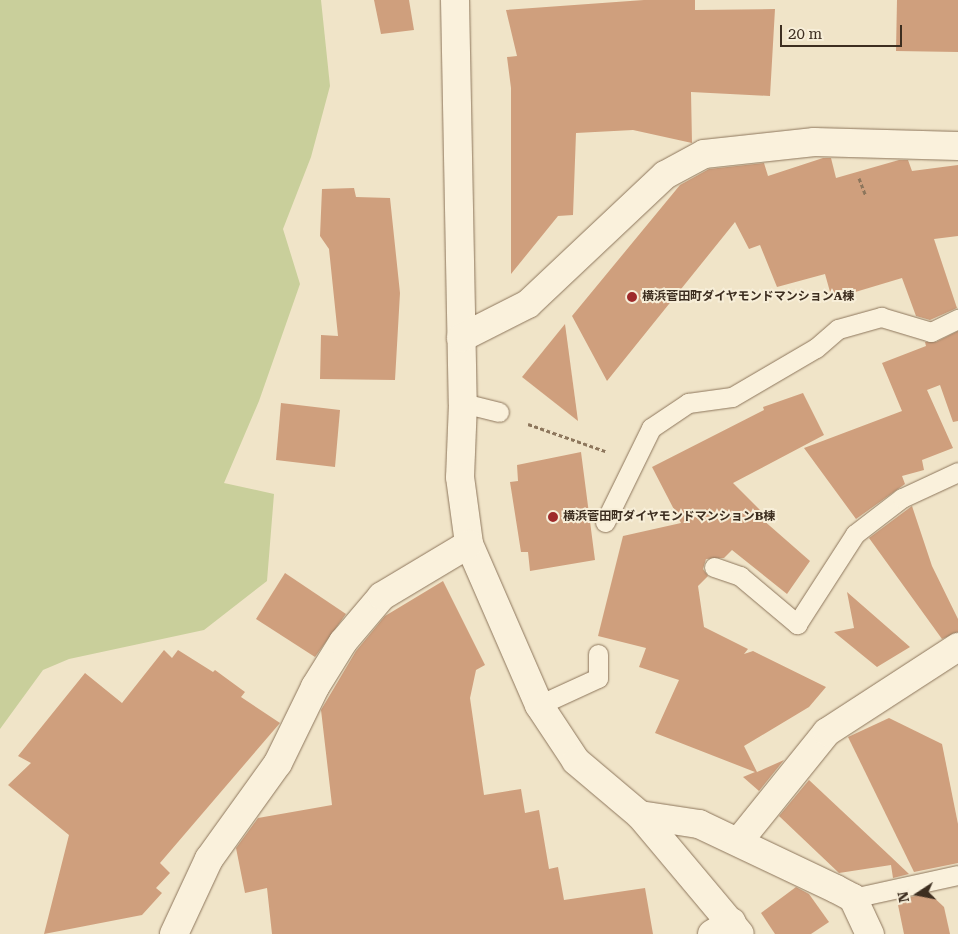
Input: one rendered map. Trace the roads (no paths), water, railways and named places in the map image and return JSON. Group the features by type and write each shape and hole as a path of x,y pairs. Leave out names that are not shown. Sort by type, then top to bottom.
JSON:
{"street":[{"path":"455,0 463,403 460,477 469,544 539,705 576,761 640,815 728,930"},
{"path":"461,338 528,304 665,175 704,154 814,142 851,149 958,146"},
{"path":"174,934 210,859 278,763 315,687 343,642 382,596 469,544"},
{"path":"739,840 827,732 958,647"},
{"path":"640,815 699,824 739,840 853,898 870,934"}],"lane":[{"path":"605,522 651,428 688,403 732,397 816,348 838,329 881,317 931,332 958,319"},
{"path":"463,403 499,412"},
{"path":"714,567 740,576 797,624 855,534 902,498 958,472"},
{"path":"539,705 598,678 598,654"},
{"path":"853,898 958,875"}],"place":[{"name":"横浜菅田町ダイヤモンドマンションA棟","path":"632,297"},
{"name":"横浜菅田町ダイヤモンドマンションB棟","path":"553,517"}]}
